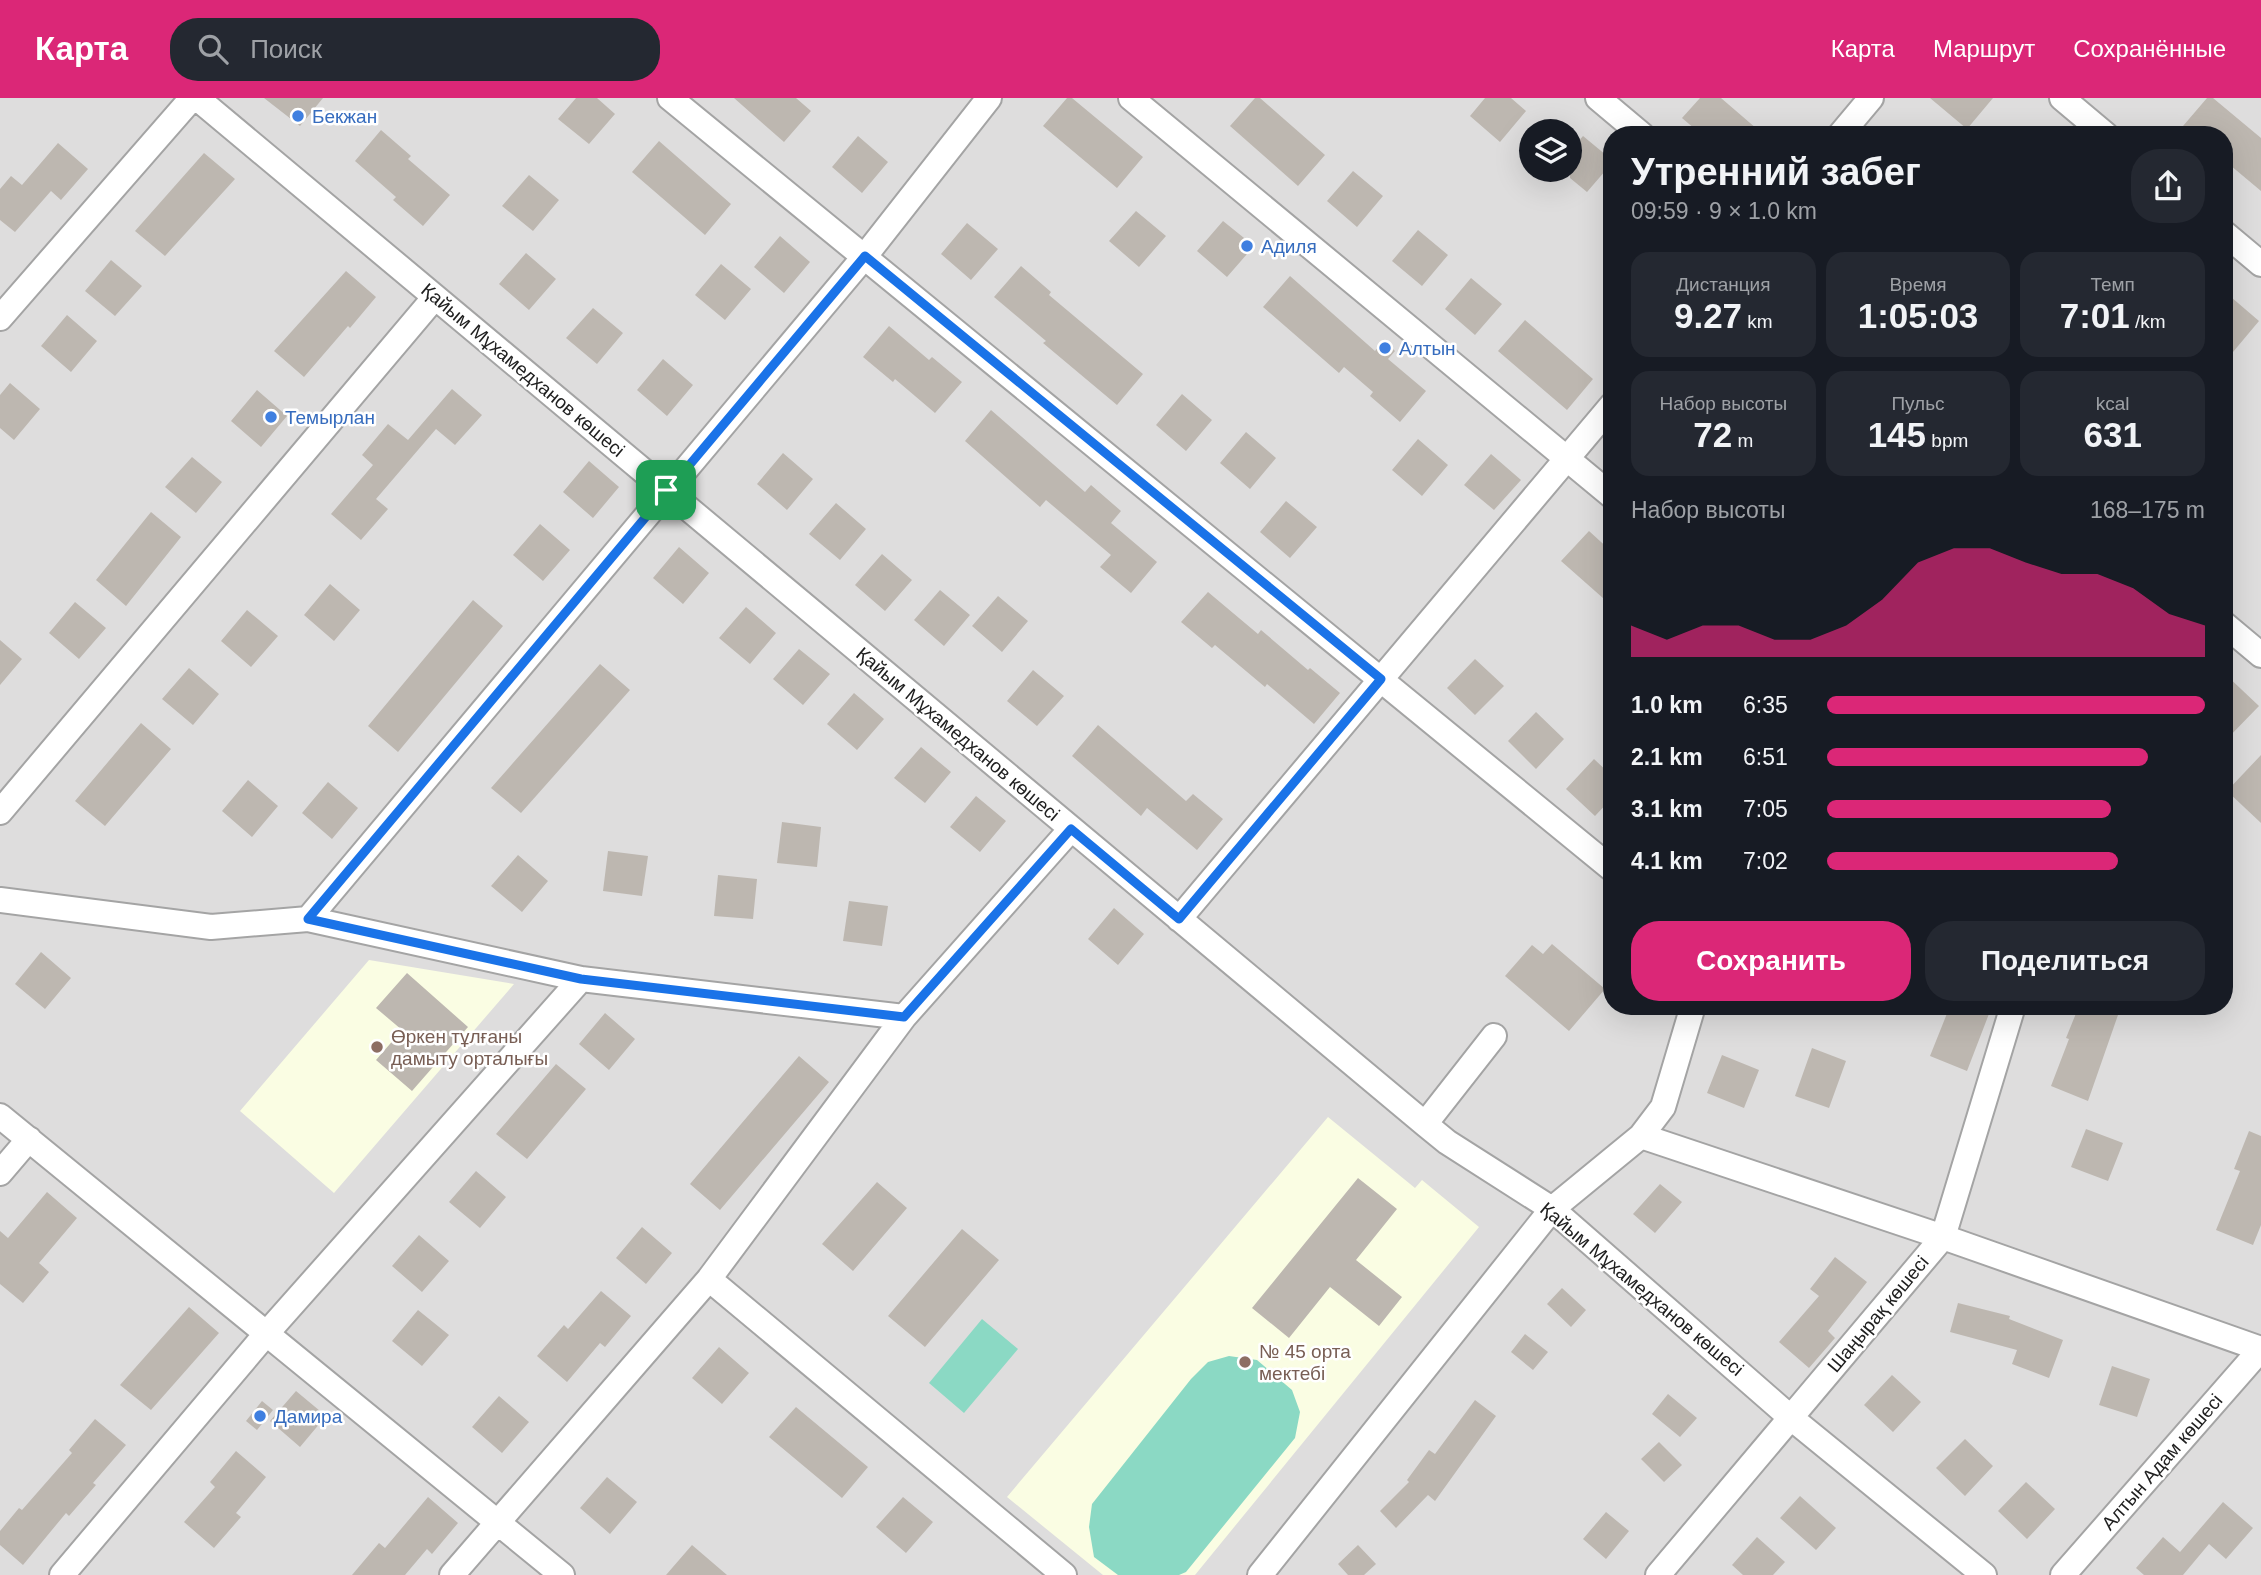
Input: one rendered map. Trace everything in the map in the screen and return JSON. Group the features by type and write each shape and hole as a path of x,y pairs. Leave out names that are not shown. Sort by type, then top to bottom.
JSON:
{"street":[{"name":"Қайым Мұхамедханов көшесі","path":"194,98 1425,1124 1447,1142 1552,1209 1790,1417 1984,1575"},
{"path":"0,318 194,98"},
{"path":"670,98 1603,862"},
{"path":"308,919 865,256 989,98"},
{"path":"1131,98 1603,488"},
{"path":"1598,98 1631,126"},
{"path":"1848,126 1871,98"},
{"path":"2062,98 2095,126"},
{"path":"2233,241 2261,264"},
{"path":"0,812 435,297"},
{"path":"1179,919 1603,416"},
{"path":"2233,632 2261,655"},
{"path":"452,1575 709,1279 904,1017 1071,829"},
{"path":"0,900 211,927 308,919 581,979 904,1017"},
{"path":"62,1575 266,1334 581,979"},
{"path":"1261,1575 1552,1209 1641,1136 1663,1107 1690,1015"},
{"name":"Шаңырақ көшесі","path":"1658,1575 1943,1237 2010,1015"},
{"path":"1425,1124 1494,1036"},
{"path":"0,1116 562,1575"},
{"path":"1641,1136 1943,1237 2261,1349"},
{"path":"0,1173 29,1139"},
{"path":"709,1279 1064,1575"},
{"name":"Алтын Адам көшесі","path":"2063,1575 2261,1349"}],"shaded area":[{"path":"0,98 2261,98 2261,1575 0,1575"},
{"name":"Өркен тұлғаны дамыту орталығы","path":"369,960 514,984 334,1193 240,1111"},
{"name":"№ 45 орта мектебі","path":"1328,1117 1415,1188 1422,1180 1479,1227 1195,1575 1103,1575 1007,1497"}],"green space":[{"path":"982,1319 1018,1349 964,1413 929,1383"},
{"path":"1229,1356 1257,1360 1292,1390 1300,1412 1295,1438 1186,1572 1179,1575 1118,1575 1094,1557 1089,1527 1092,1504 1191,1379 1208,1362"}],"building":[{"name":"Бекжан","path":"264,98 323,98 300,126"},
{"path":"576,98 597,98 615,114 589,144 558,119"},
{"path":"734,98 796,98 811,111 784,142"},
{"path":"1067,98 1072,98 1143,157 1117,188 1043,126"},
{"path":"1255,98 1260,98 1325,155 1298,186 1230,126"},
{"path":"1485,98 1511,98 1526,111 1500,142 1470,116"},
{"path":"1700,98 1721,98 1754,126 1691,126 1682,118"},
{"path":"1930,98 1993,98 1970,126 1963,126"},
{"path":"2207,98 2213,98 2261,138 2261,191 2233,168 2233,126 2183,126"},
{"path":"381,130 411,156 408,159 450,195 423,226 393,200 396,197 355,161"},
{"path":"858,136 888,162 862,193 832,167"},
{"path":"1583,136 1603,153 1603,173 1587,192 1575,182 1582,182"},
{"path":"659,141 731,204 705,235 632,172"},
{"path":"58,143 88,169 61,200 51,191 15,232 0,220 0,189 11,176 22,185"},
{"path":"204,153 235,179 165,256 135,231"},
{"path":"1353,171 1383,196 1357,227 1327,201"},
{"path":"529,175 559,200 533,231 502,206"},
{"path":"1136,211 1166,236 1139,267 1109,241"},
{"path":"1223,221 1254,246 1227,277 1197,251"},
{"path":"967,223 998,249 971,280 941,254"},
{"path":"1418,230 1448,255 1422,286 1392,261"},
{"path":"780,236 810,262 784,293 754,267"},
{"path":"526,253 556,279 529,310 499,284"},
{"path":"111,260 142,286 115,316 85,291"},
{"path":"721,264 751,289 725,320 695,295"},
{"path":"1021,266 1051,292 1049,295 1143,374 1117,405 1043,343 1046,341 994,297"},
{"path":"346,271 376,297 304,377 274,351"},
{"path":"1290,276 1375,351 1384,341 1395,351 1388,359 1426,391 1400,422 1370,396 1373,392 1344,367 1339,373 1263,307"},
{"path":"1471,278 1502,304 1475,335 1445,309"},
{"path":"2233,299 2259,321 2233,352"},
{"path":"593,308 623,333 597,364 566,338"},
{"path":"67,315 97,341 71,372 41,346"},
{"path":"1525,320 1593,379 1567,410 1498,351"},
{"path":"889,326 929,360 932,357 962,382 935,413 895,379 893,382 863,357"},
{"path":"663,359 693,385 667,416 637,390"},
{"path":"10,383 40,409 14,440 0,428 0,395"},
{"path":"452,389 482,415 455,445 436,429 376,499 388,509 361,540 331,514 373,465 362,455 388,424 408,440"},
{"path":"257,390 287,416 261,447 231,421"},
{"path":"1182,394 1212,420 1186,451 1156,425"},
{"path":"991,410 1085,492 1091,485 1121,511 1111,523 1157,562 1131,593 1100,567 1111,555 1046,500 1040,507 965,441"},
{"path":"1246,432 1276,458 1250,489 1220,463"},
{"path":"1418,439 1448,465 1422,496 1392,470"},
{"path":"783,453 813,479 787,510 757,484"},
{"path":"1491,454 1521,480 1494,510 1464,485"},
{"path":"192,457 222,482 196,513 165,487"},
{"path":"589,461 619,487 593,518 563,492"},
{"path":"1286,501 1317,527 1290,558 1260,532"},
{"path":"836,503 866,529 840,560 809,534"},
{"path":"151,512 181,537 126,606 96,580"},
{"path":"540,524 570,550 543,581 513,555"},
{"path":"1589,531 1603,544 1603,598 1561,561"},
{"path":"679,547 709,573 683,604 653,578"},
{"path":"882,554 912,580 885,611 855,585"},
{"path":"330,584 360,610 334,641 304,615"},
{"path":"940,590 970,615 944,646 914,620"},
{"path":"1208,592 1258,634 1261,630 1340,693 1314,724 1267,684 1265,687 1215,645 1212,648 1181,622"},
{"path":"998,596 1028,621 1002,652 972,626"},
{"path":"473,600 503,626 398,752 368,726"},
{"path":"75,602 106,628 79,659 49,633"},
{"path":"746,607 776,633 750,664 719,638"},
{"path":"247,610 278,636 251,667 221,641"},
{"path":"0,640 22,659 0,685"},
{"path":"799,649 830,674 803,705 773,679"},
{"path":"1475,659 1504,686 1475,715 1447,688"},
{"path":"600,664 630,690 521,813 491,788"},
{"path":"189,668 219,694 193,725 162,699"},
{"path":"1033,670 1064,696 1037,726 1007,701"},
{"path":"2233,681 2259,706 2233,733"},
{"path":"854,693 884,719 857,750 827,724"},
{"path":"1536,712 1564,739 1536,769 1508,741"},
{"path":"141,723 171,749 105,826 75,801"},
{"path":"1098,725 1186,801 1193,794 1223,819 1197,850 1147,808 1141,816 1072,756"},
{"path":"921,747 951,772 925,803 894,778"},
{"path":"2261,755 2261,823 2233,797 2233,785"},
{"path":"1594,759 1603,768 1603,808 1595,816 1566,789"},
{"path":"248,780 278,806 252,837 222,811"},
{"path":"328,782 358,808 332,839 302,813"},
{"path":"976,796 1006,821 980,852 950,827"},
{"path":"782,822 821,827 817,867 777,863"},
{"path":"608,851 648,856 642,896 603,891"},
{"path":"518,855 548,881 522,912 491,886"},
{"path":"718,875 757,879 753,919 714,916"},
{"path":"849,901 888,906 882,946 843,941"},
{"path":"1114,908 1144,934 1118,965 1088,939"},
{"path":"1552,944 1603,987 1603,991 1569,1031 1505,976 1532,945 1543,954"},
{"path":"41,952 71,978 45,1009 15,984"},
{"path":"407,973 468,1027 412,1091 376,1060 402,1030 376,1008"},
{"path":"605,1013 635,1039 609,1070 579,1044"},
{"path":"1946,1015 1989,1015 1967,1071 1930,1056"},
{"path":"2075,1015 2118,1015 2088,1101 2051,1086 2069,1039 2066,1038"},
{"path":"1812,1048 1846,1061 1829,1108 1795,1096"},
{"path":"1722,1055 1759,1070 1744,1108 1707,1093"},
{"path":"799,1056 829,1082 720,1210 690,1184"},
{"path":"556,1064 586,1089 527,1159 496,1134"},
{"path":"2086,1129 2123,1143 2108,1181 2071,1167"},
{"path":"2249,1131 2261,1136 2261,1225 2253,1245 2216,1230 2240,1171 2234,1169"},
{"path":"476,1171 506,1197 480,1228 449,1202"},
{"path":"1358,1178 1397,1209 1356,1260 1402,1297 1379,1326 1330,1287 1289,1338 1252,1308"},
{"path":"877,1182 907,1208 853,1271 822,1244"},
{"path":"1660,1184 1682,1202 1655,1233 1633,1214"},
{"path":"47,1192 77,1218 39,1263 49,1272 23,1303 0,1284 0,1231 8,1238"},
{"path":"642,1227 672,1253 646,1284 616,1258"},
{"path":"962,1229 999,1260 925,1347 888,1316"},
{"path":"419,1235 449,1261 422,1292 392,1266"},
{"path":"1835,1257 1867,1282 1828,1331 1835,1338 1809,1368 1779,1342 1819,1296 1810,1289"},
{"path":"1562,1288 1586,1310 1571,1327 1547,1304"},
{"path":"601,1291 631,1316 605,1347 600,1343 567,1382 537,1356 564,1325 568,1329"},
{"path":"1958,1303 2010,1316 2009,1319 2063,1340 2049,1378 2012,1364 2017,1350 1950,1332"},
{"path":"189,1307 219,1333 151,1410 120,1385"},
{"path":"418,1310 449,1335 422,1366 392,1341"},
{"path":"1525,1334 1548,1352 1533,1370 1511,1352"},
{"path":"719,1347 749,1373 722,1404 692,1378"},
{"path":"2112,1366 2150,1379 2137,1417 2099,1405"},
{"path":"1892,1375 1921,1402 1893,1432 1864,1405"},
{"path":"296,1391 326,1416 300,1447 270,1421"},
{"path":"1668,1394 1697,1418 1680,1437 1652,1414"},
{"path":"499,1396 529,1422 502,1453 472,1427"},
{"path":"1475,1400 1496,1416 1435,1501 1428,1495 1396,1528 1380,1511 1409,1482 1407,1480 1429,1450 1435,1454"},
{"path":"262,1401 273,1410 257,1430 246,1421"},
{"path":"796,1407 868,1467 842,1498 769,1437"},
{"path":"95,1419 126,1445 93,1483 96,1485 69,1516 66,1513 23,1565 0,1545 0,1531 72,1453 69,1450"},
{"path":"1965,1439 1993,1466 1965,1496 1936,1468"},
{"path":"1659,1442 1682,1465 1664,1482 1641,1459"},
{"path":"236,1451 266,1477 236,1513 241,1517 214,1548 184,1522 215,1487 210,1482"},
{"path":"607,1477 637,1502 610,1534 580,1508"},
{"path":"2026,1482 2055,1509 2027,1539 1998,1511"},
{"path":"1800,1496 1836,1528 1816,1550 1780,1518"},
{"path":"428,1497 458,1523 432,1554 427,1549 405,1575 352,1575 379,1543 385,1548"},
{"path":"903,1497 933,1522 906,1553 876,1527"},
{"path":"2223,1502 2253,1528 2226,1559 2209,1544 2183,1575 2144,1575 2136,1568 2163,1537 2180,1552"},
{"path":"1606,1512 1629,1531 1606,1559 1583,1539"},
{"path":"1757,1537 1785,1562 1773,1575 1743,1575 1732,1565"},
{"path":"692,1545 727,1575 666,1575"},
{"path":"1358,1545 1376,1564 1364,1575 1348,1575 1338,1564"}],"place":[{"name":"Бекжан","path":"298,116"},
{"name":"Адиля","path":"1247,246"},
{"name":"Алтын","path":"1385,348"},
{"name":"Темырлан","path":"271,417"},
{"name":"Өркен тұлғаны дамыту орталығы","path":"377,1047"},
{"name":"№ 45 орта мектебі","path":"1245,1362"},
{"name":"Дамира","path":"260,1416"}],"route":[{"path":"865,256 1381,679 1179,919 1071,829 904,1017 581,979 308,919 666,490 865,256"}]}
